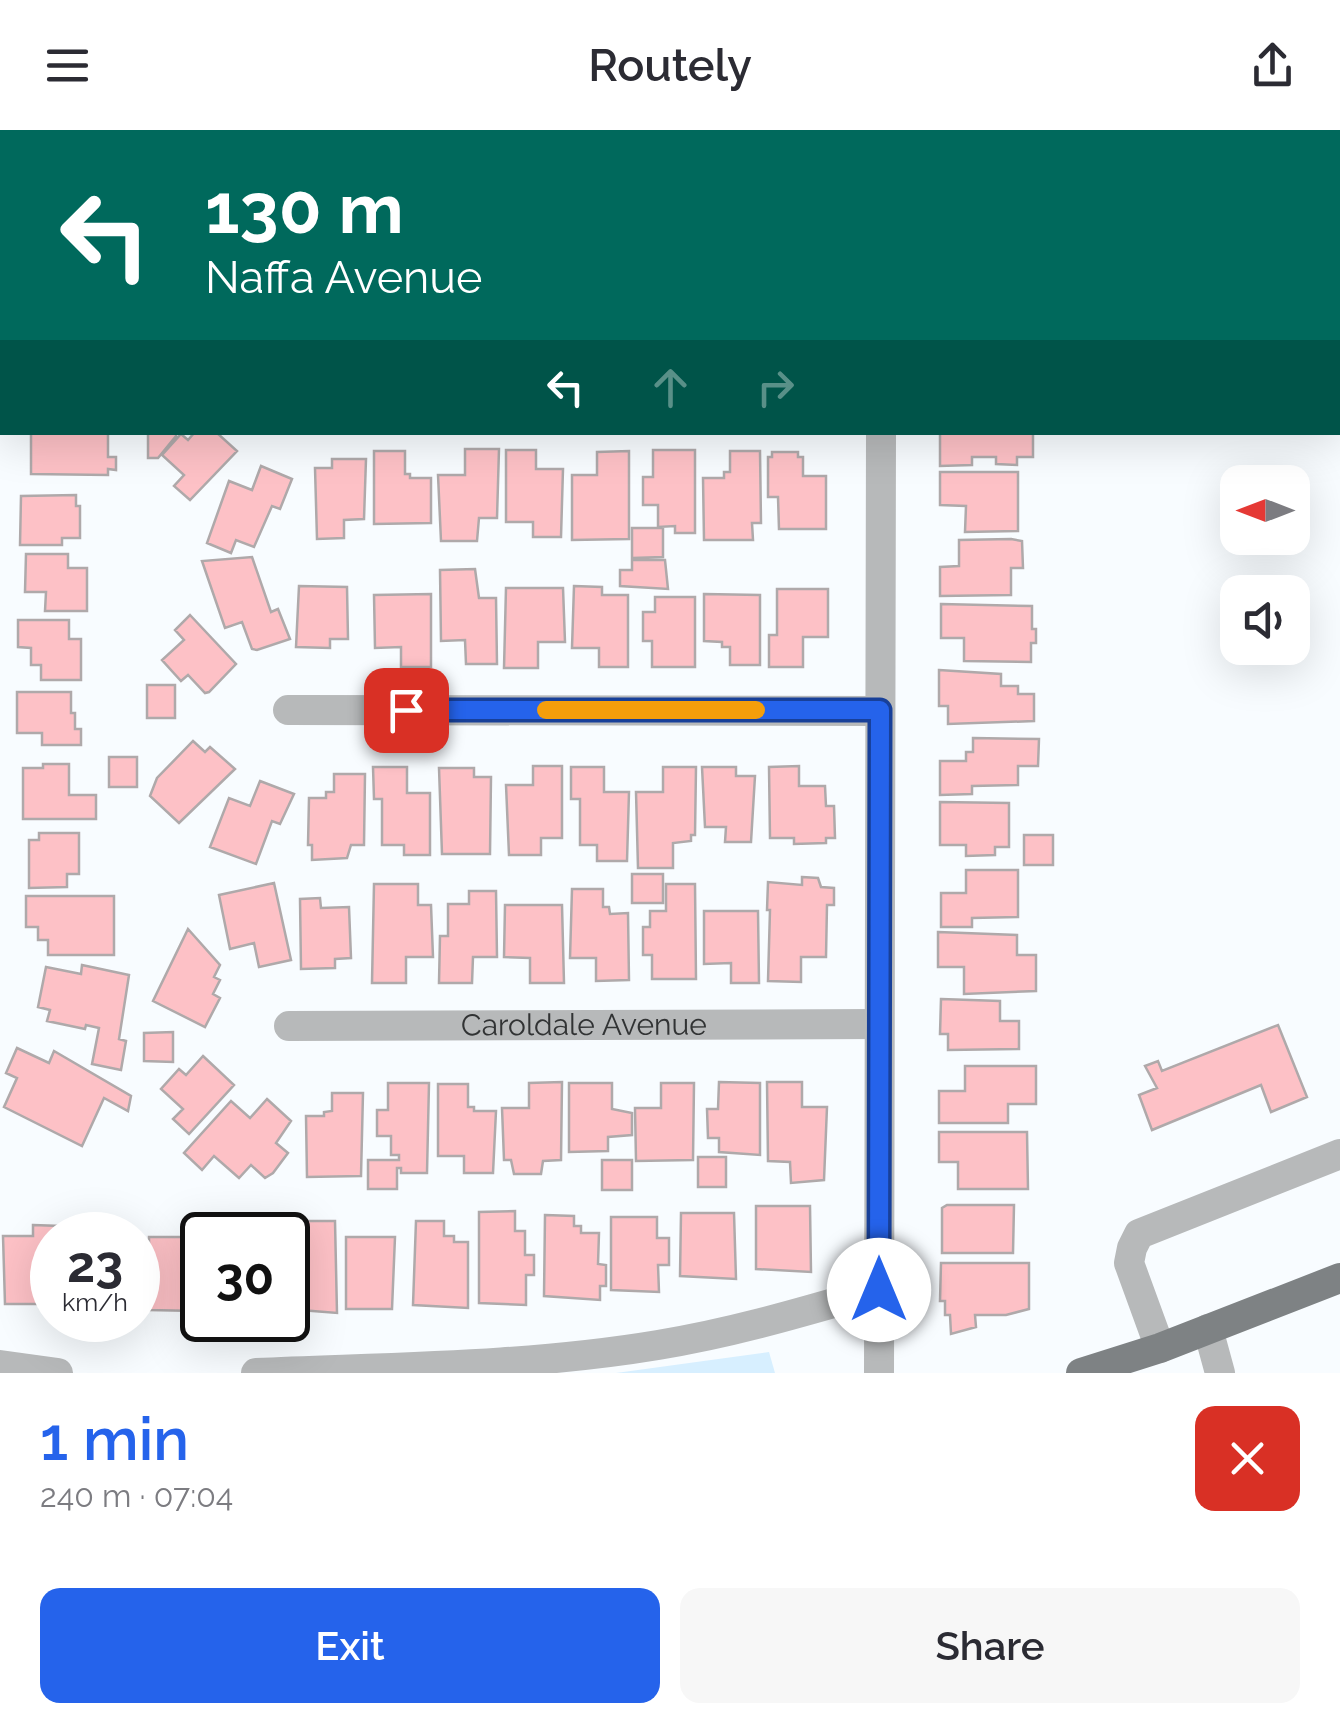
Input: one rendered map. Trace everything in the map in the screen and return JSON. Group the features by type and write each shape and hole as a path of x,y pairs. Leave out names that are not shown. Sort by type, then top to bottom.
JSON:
{"main road":[{"path":"1081,1373 1160,1348 1340,1278"}],"street":[{"path":"880,1373 881,435"},
{"path":"288,710 880,710"},
{"name":"Caroldale Avenue","path":"289,1026 878,1024"},
{"path":"1160,1348 1129,1264 1140,1234 1340,1154"},
{"path":"256,1373 602,1353 748,1326 879,1290"},
{"path":"1208,1330 1220,1373"},
{"path":"0,1365 58,1373"}],"shaded area":[{"path":"769,1352 775,1373 616,1373"}],"building":[{"path":"31,435 108,435 108,457 116,457 116,470 108,469 108,475 31,474"},
{"path":"148,435 176,435 158,458 148,458"},
{"path":"180,435 188,440 192,435 219,435 237,451 190,500 174,486 184,475 162,455"},
{"path":"940,435 1033,435 1033,457 1017,457 1017,465 996,464 996,457 972,457 972,465 940,466"},
{"path":"465,449 499,449 497,518 479,518 477,541 441,541 438,475 465,475"},
{"path":"506,450 536,450 536,469 563,469 561,537 533,537 533,522 506,522"},
{"path":"653,450 695,450 695,533 675,533 675,526 658,527 658,505 643,505 643,477 653,477"},
{"path":"374,451 405,451 405,474 410,474 410,478 431,478 431,523 374,524"},
{"path":"629,451 629,539 572,540 572,475 597,475 597,452"},
{"path":"730,451 760,451 761,523 752,523 753,540 704,540 703,478 724,478 724,472 730,472"},
{"path":"772,452 798,452 798,457 803,457 803,476 826,476 826,529 779,529 778,497 768,497 768,457 772,457"},
{"path":"332,459 366,459 364,519 344,520 344,538 317,539 315,468 332,468"},
{"path":"261,466 292,479 280,509 272,506 254,547 236,540 231,553 207,543 229,481 252,490"},
{"path":"940,472 1018,472 1018,531 965,532 966,506 940,505"},
{"path":"76,495 80,538 62,538 62,545 20,545 21,496"},
{"path":"632,528 663,528 663,557 632,558"},
{"path":"959,540 1022,541 1023,568 1011,568 1011,595 940,596 940,567 959,566"},
{"path":"26,554 68,554 68,568 87,568 87,611 45,611 46,592 25,592"},
{"path":"252,557 271,612 278,609 290,639 257,650 252,649 242,622 225,628 202,561"},
{"path":"632,560 665,560 668,589 620,586 620,570 632,570"},
{"path":"475,569 479,598 496,598 497,664 466,664 465,640 441,641 440,570"},
{"path":"299,586 347,587 348,639 330,639 330,648 296,647"},
{"path":"574,586 602,587 602,595 628,595 628,667 599,667 599,648 572,648"},
{"path":"506,588 563,588 565,642 538,642 538,668 504,668"},
{"path":"777,589 828,589 828,637 803,637 803,667 769,667 769,635 777,635"},
{"path":"431,594 431,667 401,667 401,647 375,648 374,595"},
{"path":"704,594 760,595 760,665 730,665 730,647 722,647 722,642 704,641"},
{"path":"655,597 695,597 695,667 652,667 652,641 643,641 643,612 655,612"},
{"path":"941,604 1032,606 1036,643 1031,643 1031,662 964,661 964,638 941,638"},
{"path":"190,615 236,664 205,693 188,675 181,681 162,660 184,640 175,630"},
{"path":"18,620 69,620 69,639 81,639 81,680 41,680 41,665 31,665 31,648 18,647"},
{"path":"939,670 1001,674 1001,686 1018,686 1018,694 1034,694 1034,721 948,724 948,706 939,706"},
{"path":"147,685 175,685 175,718 147,718"},
{"path":"17,692 71,692 71,713 75,713 75,729 81,729 81,745 42,745 42,733 17,733"},
{"path":"973,738 1039,739 1038,766 1018,766 1018,785 972,786 972,794 940,795 940,761 966,761 966,752 973,752"},
{"path":"193,741 205,752 210,747 235,769 179,823 150,796 157,778"},
{"path":"109,757 137,757 137,787 109,787"},
{"path":"43,764 69,764 69,795 96,795 96,819 23,819 23,768 43,768"},
{"path":"533,766 562,766 562,838 541,838 541,855 509,855 506,785 533,785"},
{"path":"799,766 799,786 825,786 826,806 834,806 835,838 826,838 826,843 794,844 794,838 770,838 769,767"},
{"path":"373,767 407,767 407,793 430,793 430,855 404,855 404,845 382,845 382,799 374,799"},
{"path":"571,767 604,767 604,792 629,792 627,861 597,861 597,845 580,845 580,799 571,799"},
{"path":"663,767 696,767 695,835 691,835 691,841 673,843 673,868 638,868 636,792 663,792"},
{"path":"702,767 736,767 736,776 755,776 751,842 725,842 726,827 705,827"},
{"path":"439,768 474,768 474,777 491,777 490,854 442,854"},
{"path":"334,774 365,774 364,845 351,845 347,858 312,860 312,845 308,845 309,798 326,798 326,792 334,792"},
{"path":"260,781 294,794 280,824 272,821 256,864 210,847 229,798 250,806"},
{"path":"940,802 1009,803 1009,847 995,847 995,855 966,856 966,845 940,845"},
{"path":"39,833 79,833 79,874 67,874 67,887 29,888 29,840 39,840"},
{"path":"1024,835 1053,835 1053,865 1024,865"},
{"path":"966,870 1018,870 1018,917 972,918 972,927 941,927 941,893 966,893"},
{"path":"632,874 663,874 663,903 632,903"},
{"path":"802,877 818,878 821,887 834,888 834,905 827,905 826,957 801,957 801,982 768,981 768,882 802,885"},
{"path":"274,883 291,960 259,967 254,943 230,949 219,895"},
{"path":"374,884 418,884 418,905 431,905 433,957 406,957 406,983 372,983"},
{"path":"666,884 695,884 696,979 652,979 652,955 643,955 643,927 650,927 650,911 666,911"},
{"path":"572,889 603,889 603,907 609,907 610,914 628,913 629,980 596,981 596,958 570,958"},
{"path":"469,891 496,891 497,957 473,957 472,983 439,983 440,936 448,936 448,904 469,904"},
{"path":"26,896 114,896 114,955 48,955 48,940 38,940 38,927 26,927"},
{"path":"320,898 321,908 349,907 351,958 335,959 335,968 301,969 300,899"},
{"path":"505,905 562,905 564,983 530,983 530,958 504,957"},
{"path":"704,911 758,911 759,983 731,983 731,963 704,964"},
{"path":"188,929 220,965 214,977 220,980 213,994 220,998 205,1027 153,1001"},
{"path":"938,932 1017,935 1017,955 1036,955 1036,991 964,994 964,967 938,967"},
{"path":"82,965 129,975 119,1039 126,1041 121,1070 92,1064 99,1028 47,1021 50,1010 38,1007 46,967 81,974"},
{"path":"941,999 1000,1001 1000,1021 1019,1021 1019,1049 948,1050 948,1034 940,1034"},
{"path":"1278,1025 1307,1097 1271,1112 1261,1085 1152,1130 1139,1095 1157,1088 1145,1066 1158,1061 1162,1071"},
{"path":"173,1032 173,1062 144,1061 144,1033"},
{"path":"17,1048 49,1063 54,1051 131,1096 128,1111 104,1098 82,1146 4,1107 17,1078 6,1073"},
{"path":"203,1056 234,1085 189,1134 173,1119 183,1109 161,1089 179,1069 186,1075"},
{"path":"965,1066 1036,1066 1036,1104 1008,1104 1008,1123 939,1123 939,1091 965,1091"},
{"path":"562,1082 561,1160 543,1161 541,1174 514,1174 511,1160 504,1160 502,1108 529,1108 529,1083"},
{"path":"719,1082 760,1083 760,1155 719,1152 719,1138 708,1138 707,1109 718,1109"},
{"path":"767,1082 802,1082 802,1107 827,1107 824,1180 791,1183 790,1162 768,1161"},
{"path":"388,1083 429,1083 427,1173 401,1173 401,1168 397,1168 397,1189 368,1189 368,1160 399,1160 399,1155 391,1155 391,1136 377,1136 377,1110 388,1110"},
{"path":"569,1083 612,1083 612,1109 632,1113 632,1135 608,1137 608,1151 569,1152"},
{"path":"661,1083 694,1083 693,1160 636,1161 635,1108 661,1108"},
{"path":"438,1084 468,1084 468,1107 474,1107 474,1111 496,1111 493,1173 464,1173 464,1156 438,1156"},
{"path":"332,1093 363,1093 361,1176 307,1177 306,1116 324,1116 324,1112 332,1111"},
{"path":"267,1099 291,1121 276,1143 288,1153 273,1173 265,1178 251,1165 239,1178 214,1156 202,1170 184,1153 231,1101 250,1118"},
{"path":"939,1132 1027,1132 1028,1189 958,1189 958,1162 939,1162"},
{"path":"698,1157 726,1157 726,1187 698,1187"},
{"path":"602,1160 632,1160 632,1190 602,1190"},
{"path":"1014,1205 1013,1253 942,1253 942,1208"},
{"path":"756,1206 810,1206 811,1272 756,1269"},
{"path":"515,1211 515,1231 525,1231 525,1255 534,1255 534,1275 526,1275 526,1305 479,1303 479,1212"},
{"path":"681,1213 734,1213 736,1279 680,1276"},
{"path":"545,1215 574,1216 574,1226 581,1226 581,1233 599,1233 598,1264 606,1265 606,1286 600,1286 600,1300 544,1296"},
{"path":"611,1217 657,1217 657,1238 669,1238 669,1265 658,1265 659,1292 611,1290"},
{"path":"310,1221 335,1221 337,1313 310,1311"},
{"path":"416,1221 444,1221 444,1236 454,1236 454,1242 468,1242 468,1308 413,1305"},
{"path":"3,1236 30,1236 30,1304 5,1304"},
{"path":"160,1237 180,1237 180,1311 160,1310"},
{"path":"346,1237 395,1237 392,1309 346,1309"},
{"path":"941,1263 1029,1263 1029,1309 1006,1315 975,1315 976,1327 951,1334 950,1315 945,1315 945,1301 940,1301"}],"slow traffic":[{"path":"546,710 756,710"}],"route":[{"path":"406,710 880,710 879,1290"}]}
